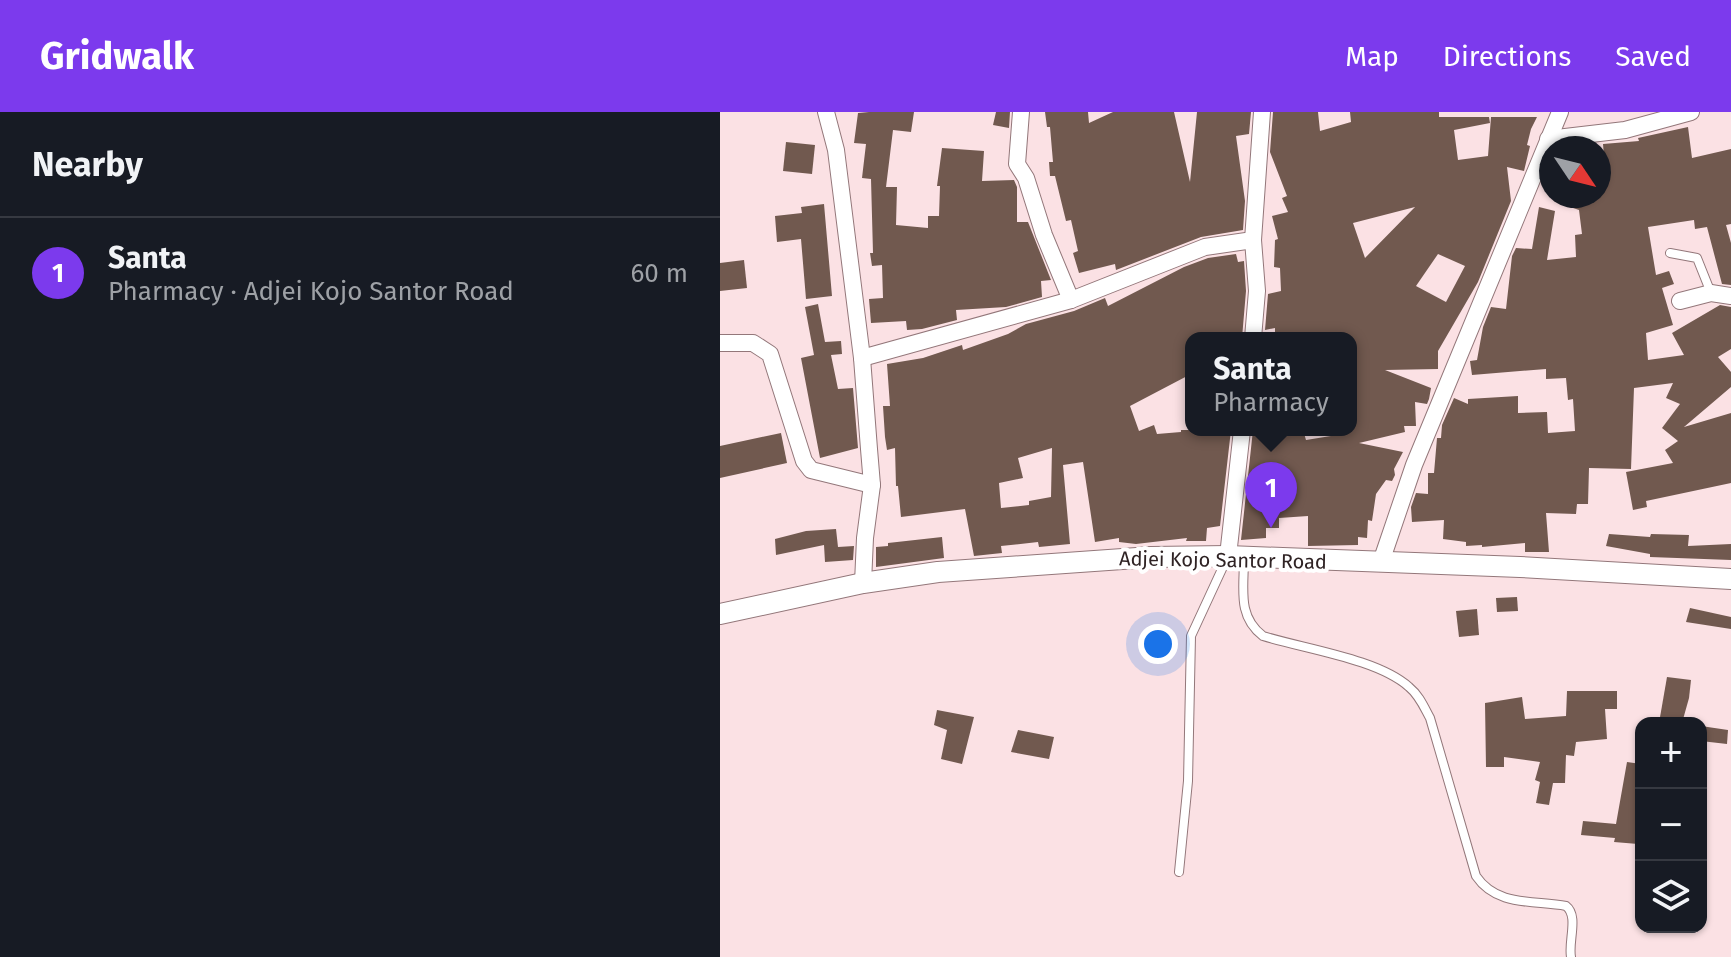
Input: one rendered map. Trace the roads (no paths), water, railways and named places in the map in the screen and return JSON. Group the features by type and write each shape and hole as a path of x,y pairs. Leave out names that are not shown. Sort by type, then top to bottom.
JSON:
{"street":[{"path":"826,112 836,150 862,358 872,485 863,583"},
{"path":"1021,112 1017,164 1026,178 1044,235 1071,300"},
{"path":"1254,332 1257,291 1253,240 1262,112"},
{"path":"1549,136 1560,112"},
{"path":"1574,136 1625,130 1691,112"},
{"path":"1381,562 1414,465 1539,161"},
{"path":"862,358 1071,300 1205,247 1253,240"},
{"path":"1680,301 1711,293 1731,296"},
{"path":"720,343 753,343 770,354 804,461 811,470 872,485"},
{"path":"1236,557 1242,436"},
{"name":"Adjei Kojo Santor Road","path":"720,614 863,583 1072,560 1236,557 1731,579"}],"lane":[{"path":"1670,253 1697,258 1711,293"},
{"path":"1179,872 1188,781 1191,636 1236,557"},
{"path":"1236,557 1244,611 1250,626 1263,636 1378,667 1409,686 1421,700 1430,718 1476,876 1496,895 1571,909 1571,957"}],"place":[{"name":"Santa","path":"1271,528"}]}
